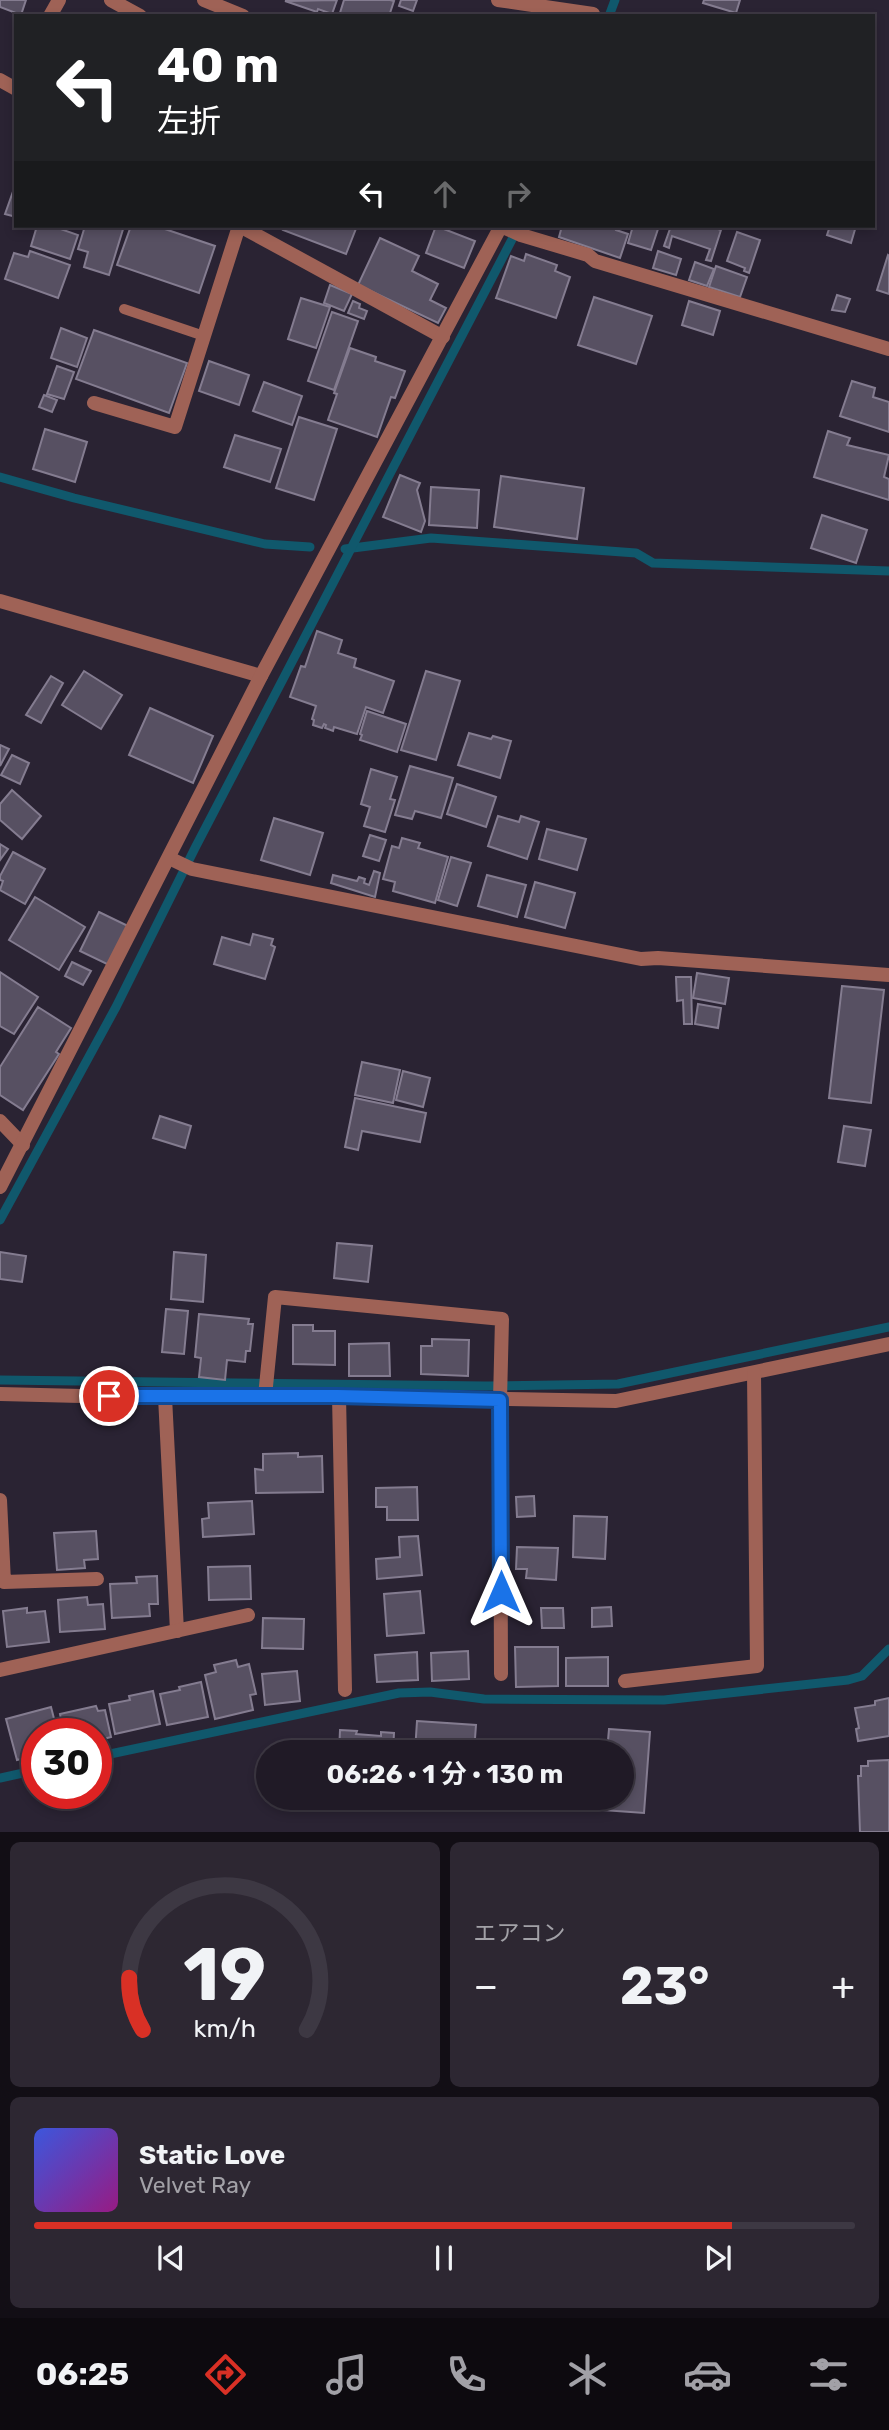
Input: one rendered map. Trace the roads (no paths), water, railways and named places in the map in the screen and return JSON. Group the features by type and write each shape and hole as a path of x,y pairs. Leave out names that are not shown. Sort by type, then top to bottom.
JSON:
{"street":[{"path":"111,0 136,14"},
{"path":"204,0 238,14"},
{"path":"498,0 594,10"},
{"path":"94,403 175,427 238,228"},
{"path":"243,228 443,337"},
{"path":"0,1187 181,863 261,676 443,337 508,230 588,255 596,261 889,349"},
{"path":"0,601 261,676"},
{"path":"181,863 641,958 889,975"},
{"path":"0,1121 23,1144"},
{"path":"266,1388 275,1297 502,1319 501,1674"},
{"path":"109,1396 164,1397 266,1388 338,1396 500,1390 616,1401 889,1344"},
{"path":"625,1681 757,1666 754,1373"},
{"path":"0,1394 81,1396"},
{"path":"338,1396 345,1690"},
{"path":"164,1397 177,1631"},
{"path":"0,1500 4,1582 97,1579"},
{"path":"0,1670 248,1615"}],"lane":[{"path":"124,309 204,336"}],"waterway":[{"path":"610,14 615,0"},
{"path":"0,1220 116,1007 195,848 518,228"},
{"path":"0,477 74,498 265,544 310,547"},
{"path":"345,549 431,538 636,553 653,563 889,571"},
{"path":"0,1380 486,1386 618,1384 889,1327"},
{"path":"112,1754 399,1693 430,1692 484,1699 664,1700 848,1680 862,1676 889,1649"},
{"path":"0,1778 21,1773"}]}
